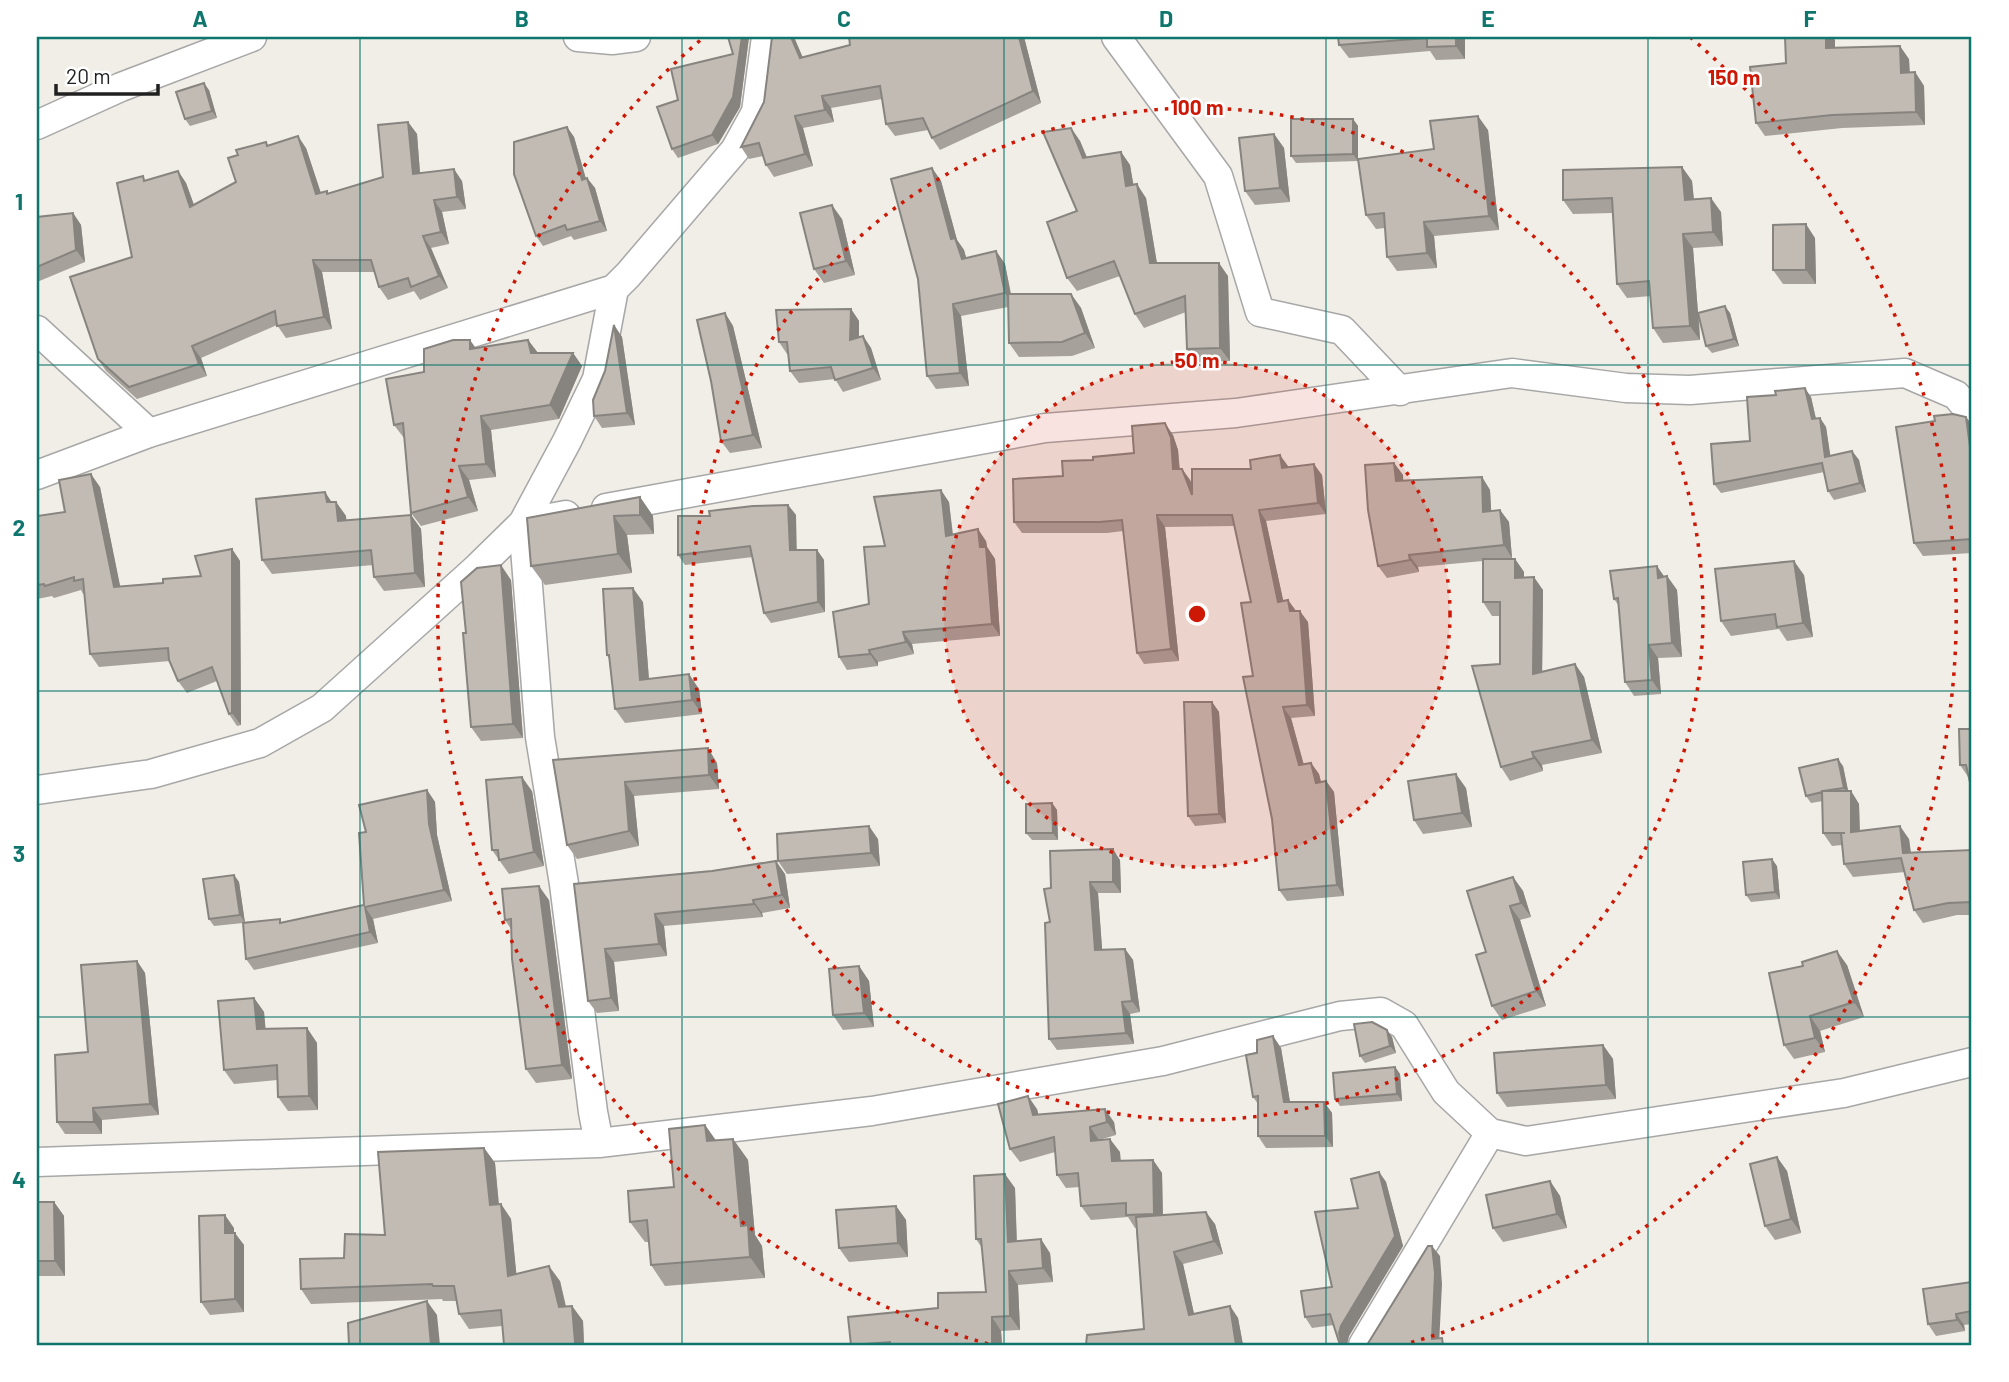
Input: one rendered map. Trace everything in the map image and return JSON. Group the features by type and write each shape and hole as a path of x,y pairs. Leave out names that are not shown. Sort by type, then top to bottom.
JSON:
{"street":[{"path":"37,125 121,86 252,37"},
{"path":"578,37 612,40 636,37"},
{"path":"37,475 149,433 614,289 734,150 756,112 766,37"},
{"path":"1116,37 1218,176 1260,312 1342,330 1400,391"},
{"path":"37,790 150,774 260,743 322,708 523,523 568,442 597,379 614,289"},
{"path":"37,330 149,433"},
{"path":"523,523 1045,428 1236,413 1512,373 1626,388 1690,390 1905,373 1956,395 1972,414"},
{"path":"523,523 540,737 564,884 599,1143"},
{"path":"37,1163 599,1143 872,1111 1163,1061 1340,1017 1381,1012 1404,1025 1446,1092 1490,1133 1526,1141 1844,1093 1972,1062"},
{"path":"1363,1345 1490,1133"}],"building":[{"path":"728,37 742,37 733,97 712,135 672,149 657,107 678,100 671,69 733,54"},
{"path":"772,37 791,37 800,58 850,45 849,37 1019,37 1033,91 932,138 923,118 886,124 880,86 822,96 825,110 795,116 805,154 766,165 759,143 741,147 764,102"},
{"path":"1338,37 1456,37 1456,46 1427,47 1427,38 1339,45"},
{"path":"1785,37 1826,37 1826,48 1900,46 1901,73 1915,72 1916,112 1832,115 1756,123 1750,67 1786,63"},
{"path":"204,83 212,111 185,119 176,92"},
{"path":"1478,116 1489,216 1424,222 1427,253 1387,257 1384,213 1366,215 1358,159 1434,149 1430,121"},
{"path":"1291,119 1353,119 1353,154 1291,156"},
{"path":"408,122 413,174 454,169 457,197 434,200 441,232 423,236 439,276 411,287 408,278 379,287 371,260 313,260 324,317 277,326 275,311 192,346 199,364 129,387 98,359 70,277 132,257 117,183 143,176 144,181 178,171 190,207 236,182 228,158 238,155 236,150 266,142 267,146 298,136 316,194 327,191 327,194 383,177 378,125"},
{"path":"567,127 582,180 587,178 600,221 567,230 565,225 536,236 514,174 514,142"},
{"path":"1071,128 1083,158 1121,152 1126,186 1137,184 1150,263 1219,263 1220,348 1187,349 1185,296 1135,314 1114,261 1067,278 1047,222 1077,211 1043,132"},
{"path":"1274,134 1280,188 1245,191 1239,138"},
{"path":"1682,167 1685,200 1711,198 1713,232 1683,234 1690,326 1653,328 1649,281 1617,284 1612,198 1563,200 1563,170"},
{"path":"932,168 951,239 955,238 962,259 996,251 1005,293 953,304 960,373 927,376 918,279 891,179"},
{"path":"832,205 846,261 814,269 800,213"},
{"path":"73,213 76,250 37,267 37,217"},
{"path":"1806,224 1806,270 1773,270 1773,225"},
{"path":"1008,294 1071,294 1085,333 1062,342 1009,343"},
{"path":"1725,306 1734,339 1706,346 1698,313"},
{"path":"851,309 850,340 863,336 873,368 835,380 831,367 790,371 787,342 779,342 776,310"},
{"path":"725,313 753,435 721,441 697,320"},
{"path":"614,325 627,413 594,416 593,400 605,371"},
{"path":"453,340 470,340 470,349 528,340 531,353 573,353 550,405 481,416 486,464 459,466 468,497 411,513 403,423 394,425 386,379 424,372 424,349"},
{"path":"1805,388 1812,419 1820,418 1825,457 1852,451 1860,483 1828,491 1822,463 1714,484 1711,444 1750,441 1747,397 1776,395 1775,391"},
{"path":"1953,414 1966,417 1972,461 1972,539 1914,543 1896,427 1935,421 1934,416"},
{"path":"1165,423 1171,438 1173,469 1182,469 1192,495 1192,469 1251,469 1250,460 1280,455 1282,468 1314,464 1318,503 1259,510 1278,602 1288,600 1290,611 1300,611 1307,705 1283,707 1299,765 1311,763 1316,783 1326,781 1337,885 1279,890 1272,819 1243,677 1253,676 1241,603 1251,602 1232,515 1157,515 1171,649 1137,653 1122,520 1014,522 1013,479 1063,476 1062,461 1093,460 1093,457 1134,453 1132,426"},
{"path":"1394,463 1396,481 1482,477 1483,512 1500,510 1504,545 1409,555 1410,560 1378,566 1368,510 1365,465"},
{"path":"91,474 114,587 163,583 163,579 201,576 195,556 232,549 232,713 229,714 212,667 178,681 169,660 168,648 90,654 83,579 74,581 74,577 45,586 37,585 37,516 65,512 59,480"},
{"path":"941,490 946,536 978,529 980,547 986,547 992,624 903,632 906,642 869,650 870,654 839,657 833,612 869,604 864,547 885,546 874,497"},
{"path":"325,492 327,502 336,502 338,521 411,515 415,573 374,577 371,550 262,560 256,499"},
{"path":"640,497 640,515 614,516 618,554 531,566 527,518"},
{"path":"788,505 790,550 817,550 818,602 764,613 750,546 678,555 678,516 710,516 709,511"},
{"path":"1483,559 1515,559 1515,578 1534,577 1533,674 1575,664 1592,740 1532,752 1534,758 1501,767 1472,666 1500,664 1500,602 1483,602"},
{"path":"1794,561 1803,623 1777,627 1775,614 1721,621 1715,569"},
{"path":"501,565 513,724 471,727 461,582 477,568"},
{"path":"1657,566 1658,578 1667,576 1672,643 1649,645 1652,680 1625,682 1618,598 1614,599 1610,571"},
{"path":"633,588 640,680 689,674 692,700 615,709 607,655 603,589"},
{"path":"1184,702 1212,702 1219,814 1188,816"},
{"path":"1959,729 1972,729 1972,791 1966,765 1960,765"},
{"path":"708,748 709,775 625,782 629,831 567,845 553,760"},
{"path":"1838,759 1844,788 1806,796 1799,768"},
{"path":"1456,774 1462,813 1414,820 1408,781"},
{"path":"522,777 534,852 499,860 498,850 492,850 486,780"},
{"path":"427,790 429,824 444,890 365,907 370,932 246,959 243,923 280,919 280,923 364,905 359,833 366,832 359,805"},
{"path":"1822,791 1851,791 1851,832 1900,826 1903,853 1972,850 1972,902 1948,903 1914,910 1901,858 1844,864 1841,833 1823,833"},
{"path":"1052,803 1053,833 1026,833 1026,804"},
{"path":"869,826 871,853 778,861 777,834"},
{"path":"1113,849 1113,882 1090,882 1095,950 1125,949 1132,1001 1122,1002 1126,1033 1049,1039 1045,923 1050,922 1044,889 1051,888 1050,851"},
{"path":"1772,859 1775,892 1746,895 1743,862"},
{"path":"776,861 782,895 753,900 754,904 655,914 659,944 605,949 611,998 588,1001 574,884 712,871"},
{"path":"234,875 240,915 209,919 203,879"},
{"path":"1513,877 1521,903 1510,906 1536,991 1492,1006 1476,955 1486,952 1467,891"},
{"path":"539,886 562,1065 526,1069 512,959 511,919 505,920 502,889"},
{"path":"1837,951 1854,1002 1810,1016 1815,1038 1784,1045 1769,973 1803,966 1802,962"},
{"path":"137,961 150,1104 93,1108 94,1122 57,1122 55,1055 88,1052 81,965"},
{"path":"859,966 864,1013 833,1015 829,969"},
{"path":"254,998 257,1029 307,1028 309,1096 278,1097 277,1065 224,1070 218,1001"},
{"path":"1372,1022 1387,1030 1390,1046 1360,1056 1354,1024"},
{"path":"1273,1036 1284,1102 1324,1102 1325,1136 1258,1136 1258,1096 1253,1097 1246,1055 1257,1053 1257,1040"},
{"path":"1603,1045 1606,1085 1497,1093 1494,1053"},
{"path":"1395,1067 1397,1094 1335,1099 1333,1073"},
{"path":"1028,1096 1033,1115 1105,1109 1107,1122 1090,1127 1091,1141 1110,1139 1112,1161 1153,1160 1154,1214 1126,1215 1126,1203 1081,1206 1078,1173 1057,1175 1054,1137 1010,1149 998,1104"},
{"path":"705,1125 707,1141 733,1139 741,1226 748,1225 750,1257 651,1265 647,1220 630,1222 628,1191 674,1187 669,1129"},
{"path":"484,1148 490,1205 501,1204 508,1276 549,1266 559,1307 572,1306 575,1342 578,1342 578,1345 504,1345 501,1310 459,1314 454,1286 432,1284 301,1289 300,1259 344,1258 345,1234 385,1235 378,1152"},
{"path":"1777,1157 1791,1219 1765,1226 1750,1164"},
{"path":"1379,1172 1395,1236 1341,1326 1339,1333 1344,1345 1340,1345 1330,1314 1305,1317 1301,1291 1332,1287 1315,1212 1358,1208 1351,1179"},
{"path":"1005,1174 1008,1242 1041,1239 1043,1268 1009,1271 1010,1316 992,1317 992,1345 890,1345 890,1342 851,1345 848,1317 938,1308 938,1293 986,1292 981,1239 976,1239 974,1176"},
{"path":"1550,1181 1557,1214 1493,1228 1486,1195"},
{"path":"37,1202 54,1202 55,1261 37,1261"},
{"path":"896,1206 898,1243 839,1248 836,1210"},
{"path":"1206,1212 1214,1241 1174,1252 1189,1315 1230,1306 1236,1345 1086,1345 1087,1335 1144,1329 1136,1217"},
{"path":"225,1215 225,1233 235,1233 235,1299 201,1302 199,1216"},
{"path":"1428,1246 1432,1246 1435,1273 1432,1339 1442,1338 1443,1345 1367,1345"},
{"path":"1972,1282 1972,1311 1956,1314 1957,1320 1928,1324 1923,1289"},
{"path":"427,1301 431,1345 349,1345 348,1323"}]}
